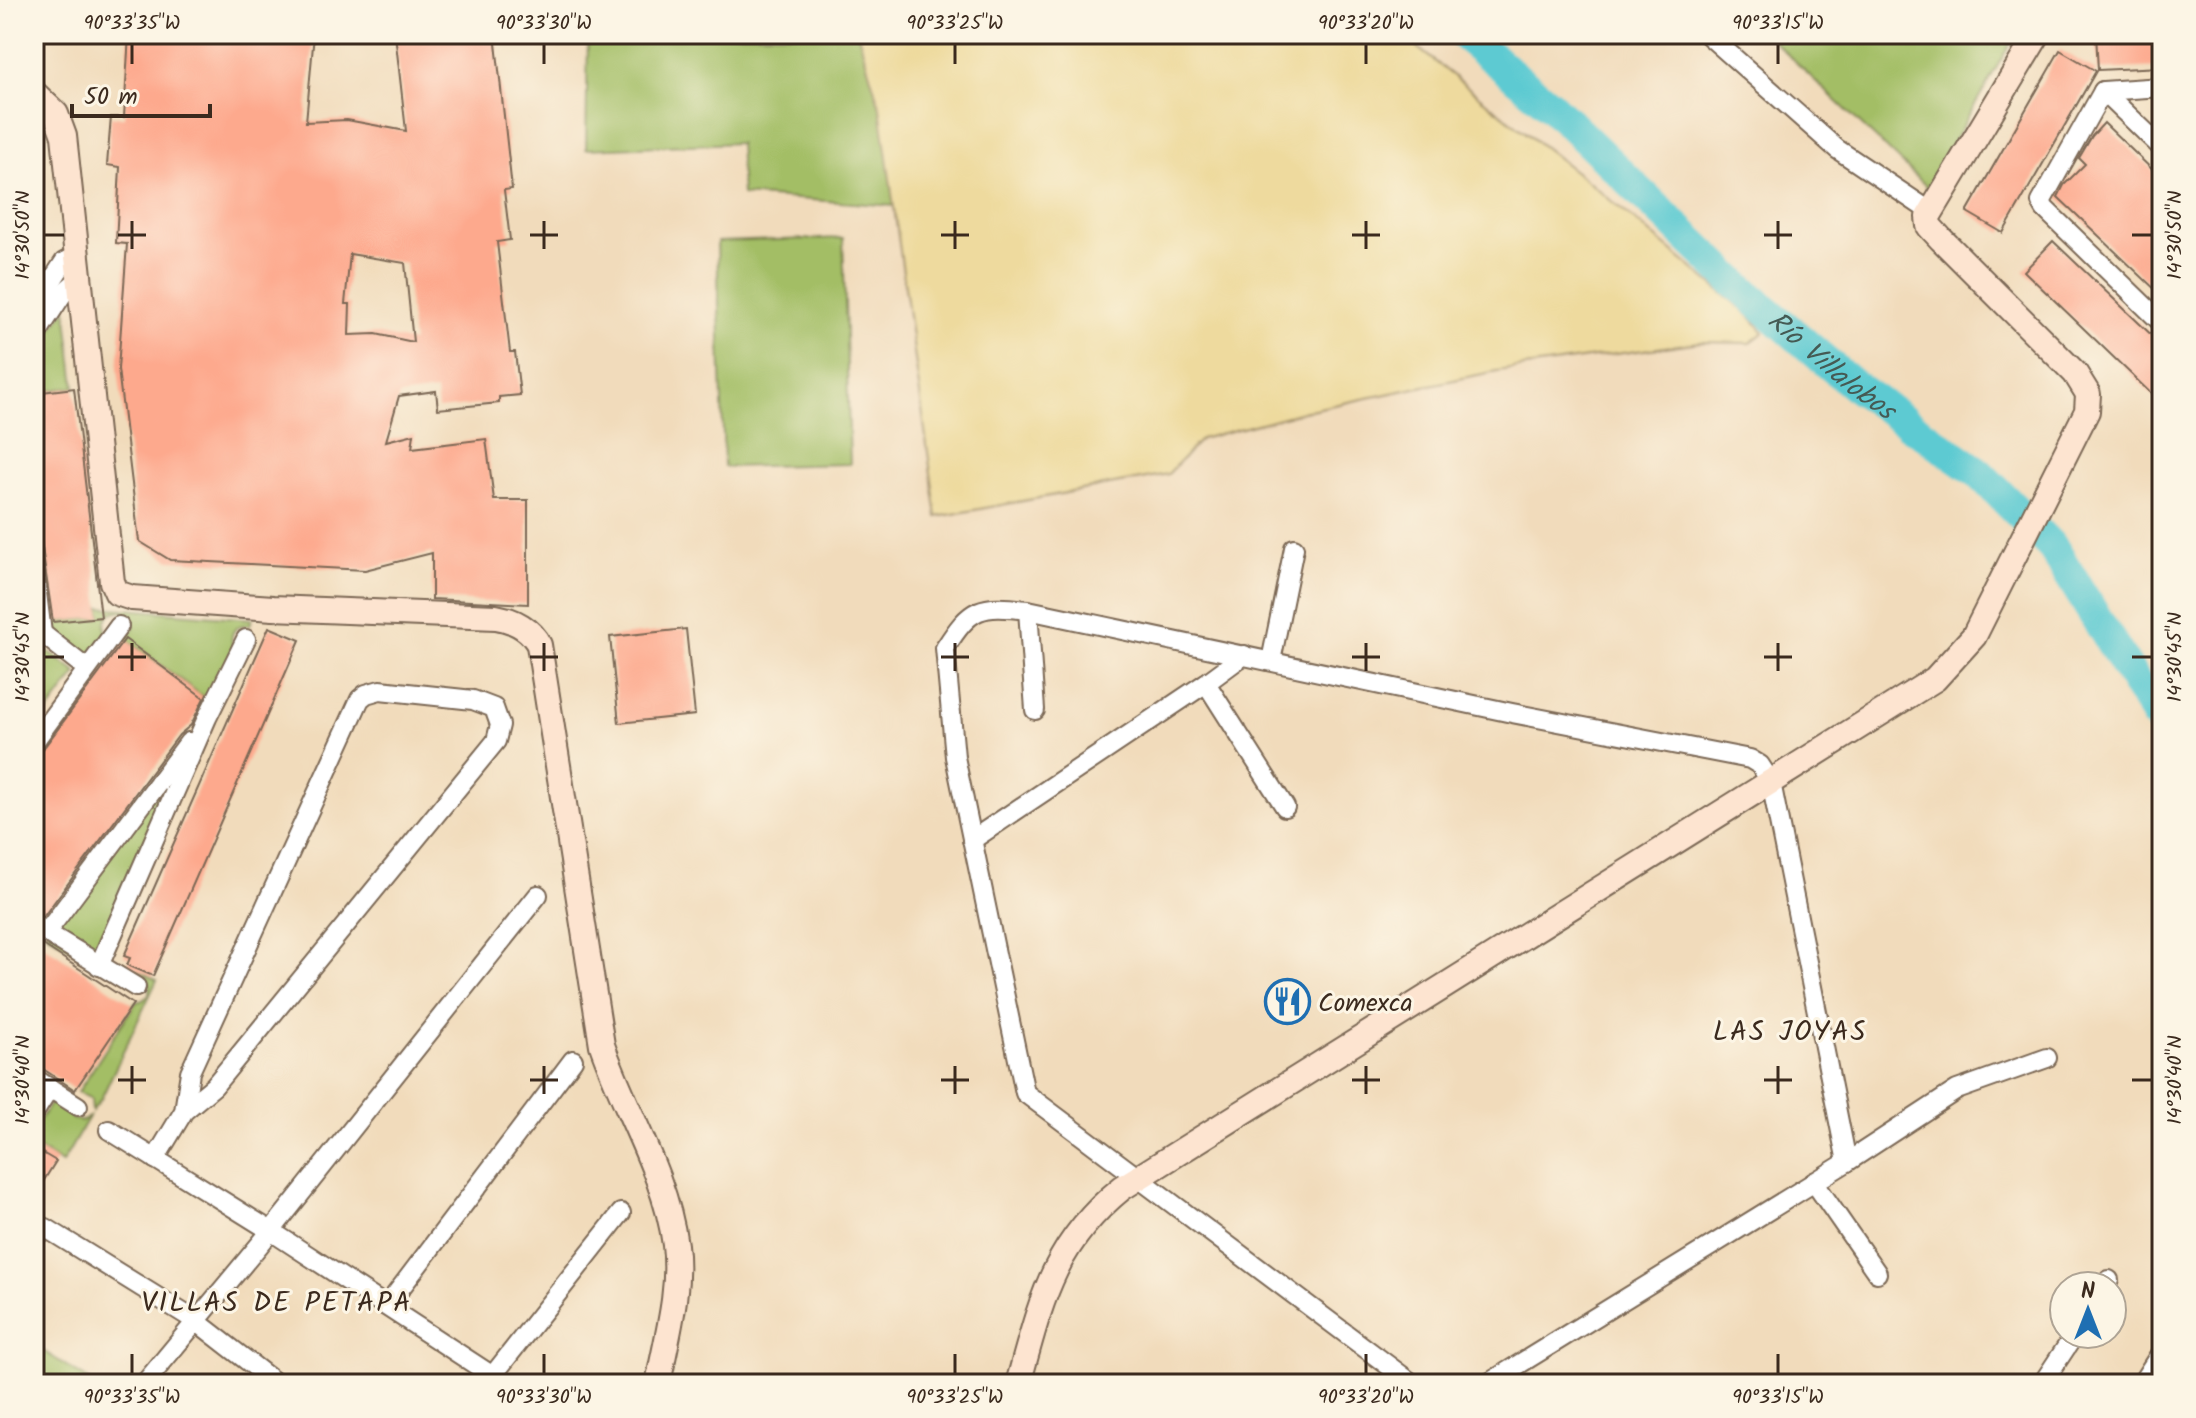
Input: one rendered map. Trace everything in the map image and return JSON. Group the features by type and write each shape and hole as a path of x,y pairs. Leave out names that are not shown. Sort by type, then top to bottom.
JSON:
{"main road":[{"path":"1018,1384 1044,1291 1059,1259 1102,1204 1138,1176 1935,679 1974,636 2087,411 2088,394 2075,373 1935,232 1928,221 2038,34"},
{"path":"36,95 56,114 64,136 112,582 119,595 273,608 496,617 516,624 535,638 539,645 602,1045 659,1185 675,1245 676,1273 658,1384"}],"street":[{"path":"1707,34 1837,149 1931,212"},
{"path":"2103,91 2162,87"},
{"path":"2103,91 2162,148"},
{"path":"2103,91 2041,202 2162,323"},
{"path":"34,308 64,262 78,267 34,338"},
{"path":"1271,661 1294,548"},
{"path":"34,569 38,630 87,669"},
{"path":"1413,1384 1025,1093 955,757 945,648 971,613 998,606 1028,610 1512,713 1750,759 1760,765 1771,782 1847,1162"},
{"path":"1028,610 1035,710"},
{"path":"34,742 119,626"},
{"path":"99,966 207,718 246,639"},
{"path":"972,840 1244,655"},
{"path":"1206,683 1285,807"},
{"path":"155,1159 184,1111 214,1086 496,741 500,725 494,708 473,700 380,690 360,699 190,1072 184,1111"},
{"path":"136,987 40,929 207,718"},
{"path":"144,1384 271,1231 538,895"},
{"path":"1487,1384 1847,1162 1957,1090 2047,1058"},
{"path":"387,1306 573,1060"},
{"path":"34,1113 42,1083 78,1106"},
{"path":"109,1130 387,1306 494,1381 621,1213"},
{"path":"1814,1182 1877,1273"},
{"path":"46,1228 196,1321 277,1384"},
{"path":"2042,1384 2064,1350"},
{"path":"2141,1384 2162,1351"}],"green space":[{"path":"588,34 858,34 880,107 894,206 742,195 739,143 586,149"},
{"path":"1766,34 2016,34 1927,187"},
{"path":"843,238 850,464 724,467 717,242"},
{"path":"66,308 75,387 34,392 34,356"},
{"path":"100,607 252,619 250,625 236,628 232,635 235,650 209,701 126,639 134,627 131,619 121,611 110,614 105,626 107,634 88,658 50,628 49,623 101,617"},
{"path":"47,651 77,673 34,730 34,668"},
{"path":"207,718 99,966 46,933"},
{"path":"137,970 157,980 101,1099 92,1111 91,1099 78,1092 136,1002 149,994 149,980 136,973"},
{"path":"51,1102 64,1109 72,1119 81,1121 89,1117 62,1163 34,1146 34,1129"},
{"path":"34,1345 93,1383 34,1384"}],"sand":[{"path":"858,34 1400,34 1591,184 1750,316 1764,332 1750,343 1700,342 1497,371 1310,410 1201,439 1168,474 937,517 880,107"}],"building":[{"path":"129,34 314,34 306,122 347,120 406,131 395,34 495,34 512,189 504,190 510,240 497,242 510,352 515,352 520,395 499,397 499,403 438,409 436,391 399,396 386,441 414,434 412,448 486,439 494,500 528,500 528,604 432,599 432,553 365,570 170,560 139,541 118,369 127,244 116,243 120,167 107,165 111,117 124,117","holes":["350,254 405,263 413,342 376,334 349,335 350,304 345,304"]},
{"path":"2096,34 2162,34 2162,67 2098,70"},
{"path":"2060,50 2096,71 2003,233 1967,212"},
{"path":"2104,123 2162,179 2162,296 2058,197 2064,185 2085,164 2079,158"},
{"path":"2053,241 2162,345 2162,404 2024,271"},
{"path":"74,388 101,617 53,622 34,493 34,393"},
{"path":"269,627 300,640 153,976 127,965 130,958 124,956"},
{"path":"686,629 695,715 619,723 610,637"},
{"path":"125,639 204,698 191,725 179,735 43,917 34,913 34,761"},
{"path":"34,939 133,1004 75,1090 34,1063"},
{"path":"34,1148 56,1161 34,1196"}],"waterway":[{"name":"Río Villalobos","path":"1463,34 1551,106 1735,283 1852,384 1979,473 2053,548 2162,725"}],"place":[{"name":"Comexca","path":"1287,1002"}],"district":[{"name":"LAS JOYAS","path":"1790,1030"},
{"name":"VILLAS DE PETAPA","path":"277,1301"}]}
